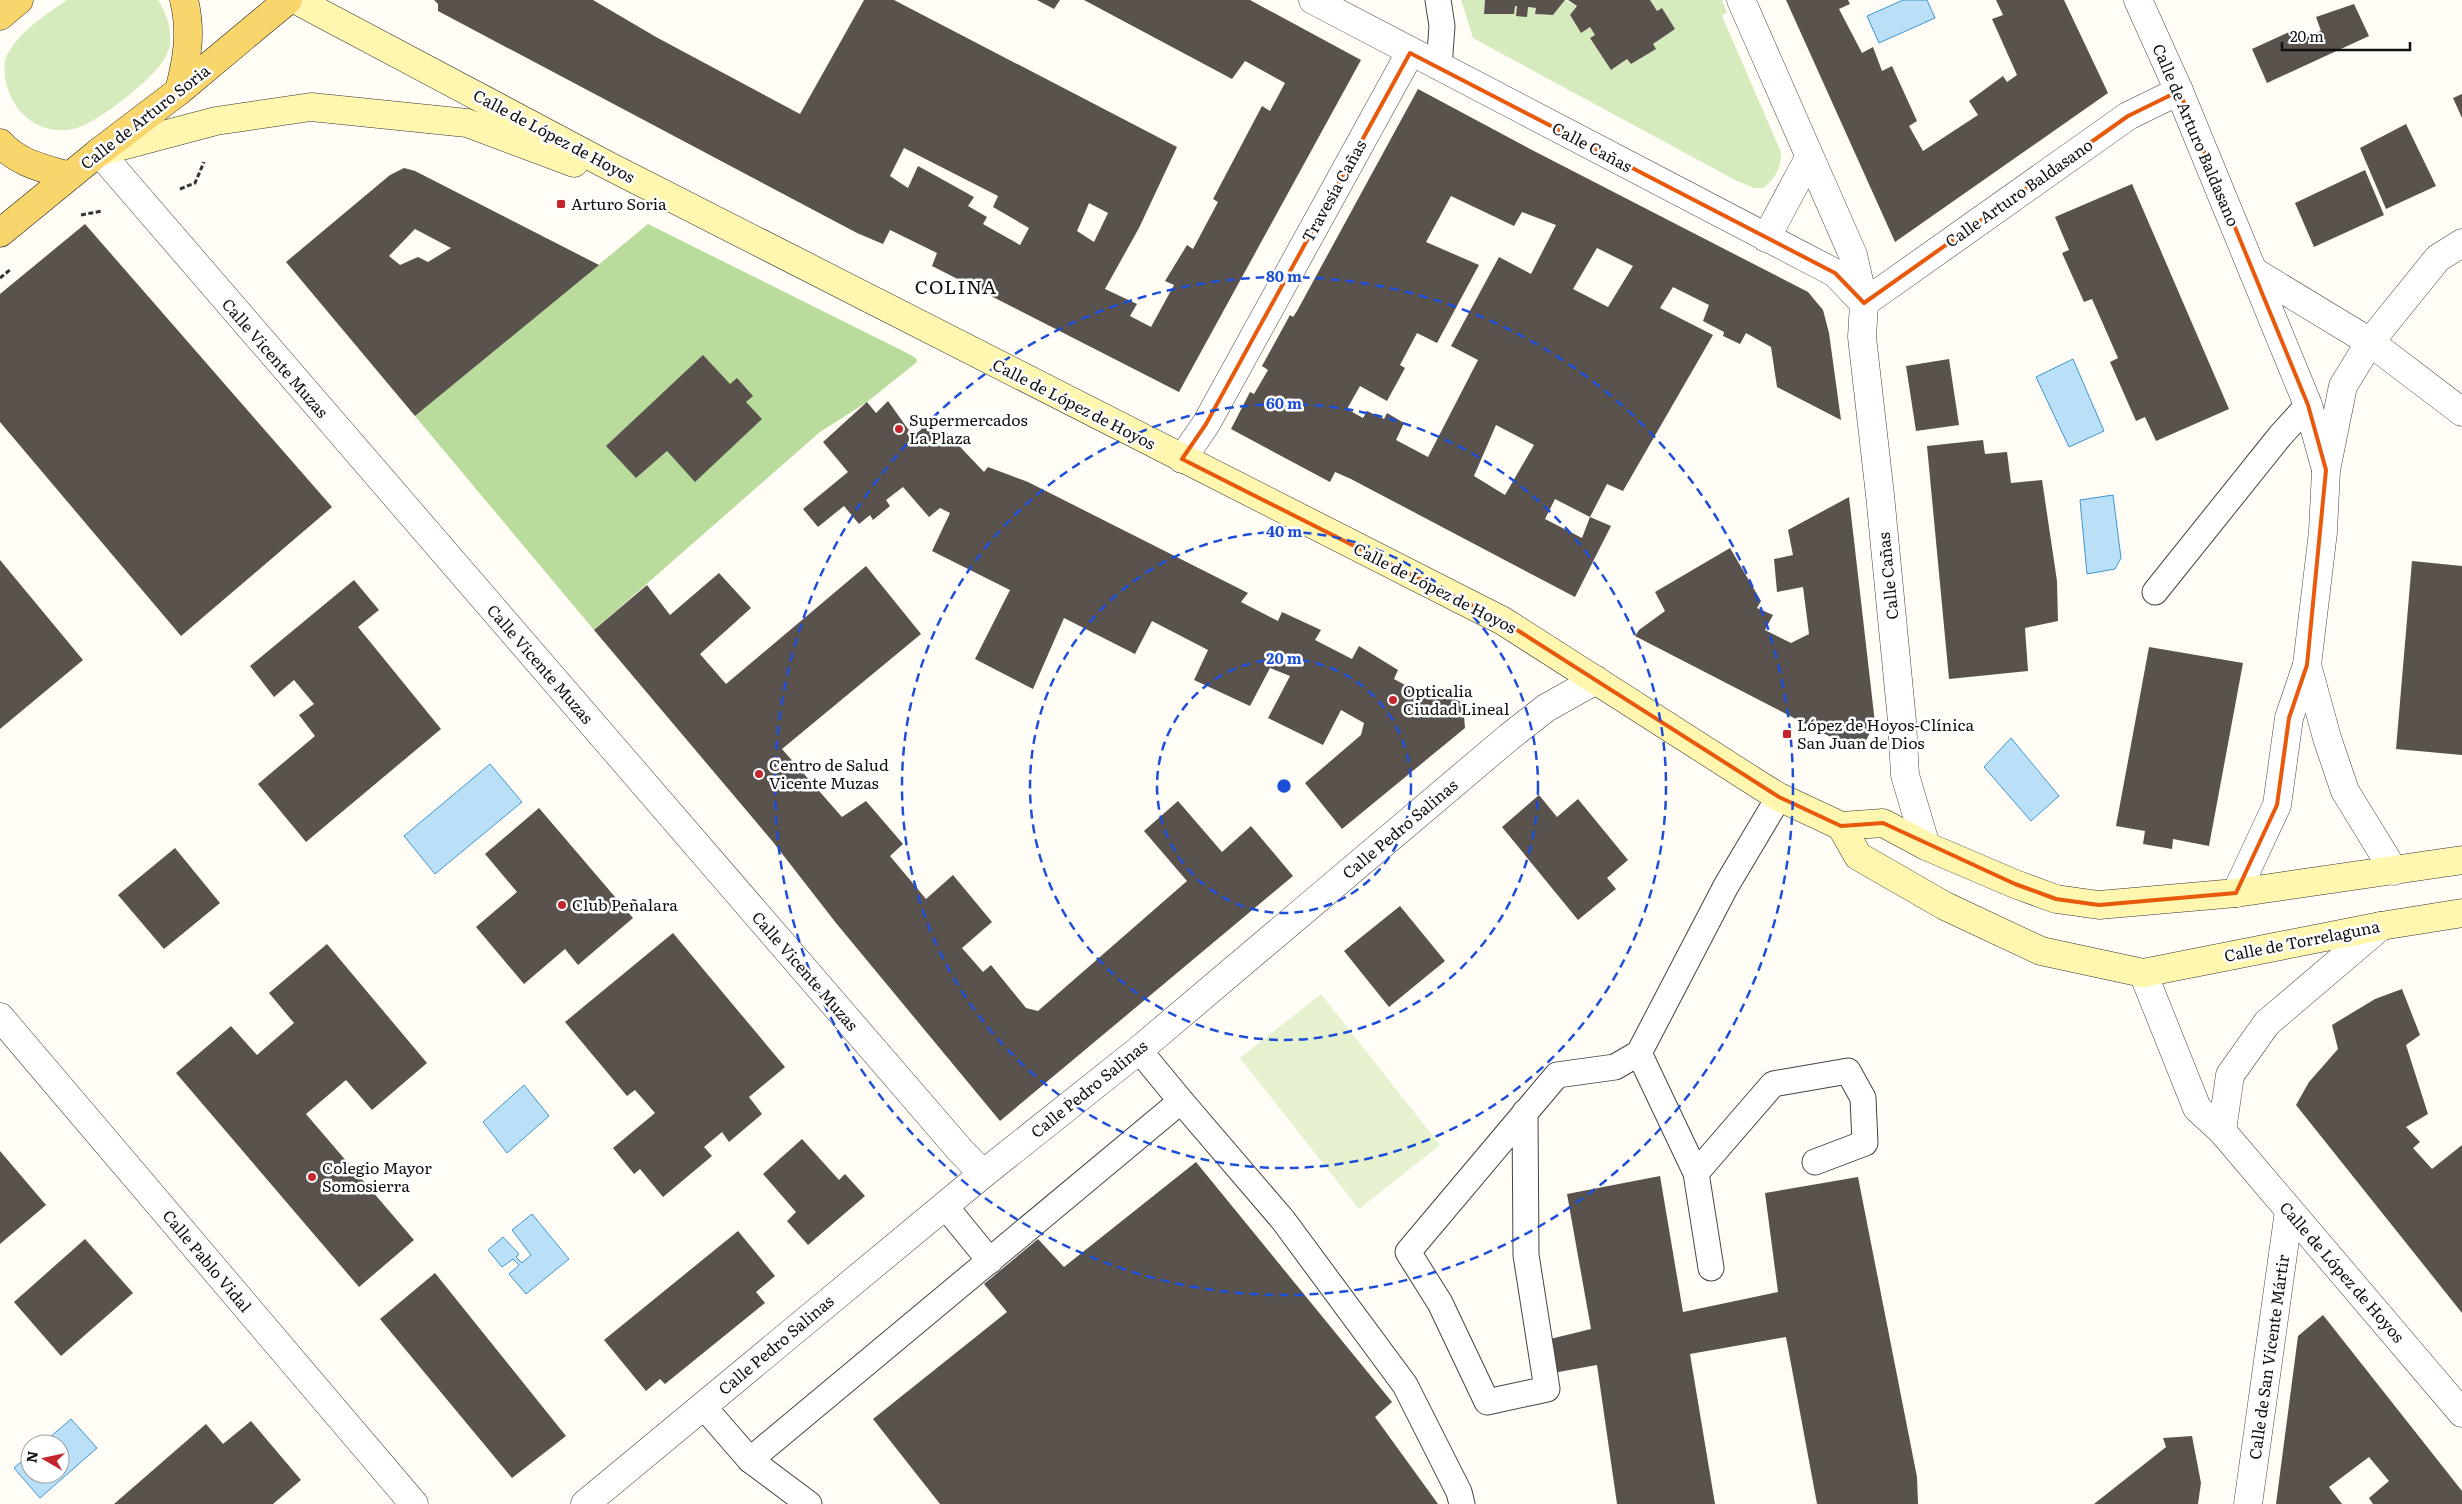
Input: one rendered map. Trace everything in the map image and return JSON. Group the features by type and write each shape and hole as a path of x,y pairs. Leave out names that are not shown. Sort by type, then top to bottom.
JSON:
{"main road":[{"path":"0,16 19,0"},
{"path":"179,91 188,54 188,17 184,0"},
{"name":"Calle de Arturo Soria","path":"0,233 99,152 179,91 288,0"},
{"path":"0,143 11,155 20,160 69,176"}],"street":[{"name":"Calle de López de Hoyos","path":"296,0 607,165 1496,617 1779,797 1841,826 1884,823 1926,846 2015,884 2056,899 2098,905 2236,893"},
{"name":"Calle Cañas","path":"1741,0 1852,255 1864,303 1862,338 1883,524 1902,721 1905,775 1926,846"},
{"name":"Calle de Arturo Baldasano","path":"2138,0 2179,91 2308,405 2326,470"},
{"name":"Calle Cañas","path":"1332,4 1410,53 1835,273 1864,303"},
{"name":"Travesía Cañas","path":"1182,459 1210,416 1410,53"},
{"name":"Calle Arturo Baldasano","path":"1864,303 2128,116 2179,91"},
{"path":"99,152 216,120 311,107 468,123 574,164 607,165"},
{"name":"Calle Vicente Muzas","path":"99,152 947,1135 983,1174"},
{"path":"1766,238 1809,158"},
{"name":"Calle de Arturo Baldasano","path":"2236,893 2277,805 2289,718 2307,665 2323,532 2326,470 2343,386 2370,342 2438,258 2462,243"},
{"path":"2253,271 2370,342 2462,412"},
{"name":"Calle de Arturo Baldasano","path":"2307,665 2327,738 2345,792 2394,871"},
{"name":"Calle Pedro Salinas","path":"586,1504 983,1174 1139,1050 1509,737 1546,708 1596,680"},
{"path":"1841,826 1858,856 1945,906 2041,951 2143,972"},
{"path":"2236,893 2462,860"},
{"name":"Calle de Torrelaguna","path":"2143,972 2381,926 2462,913"},
{"path":"2222,1131 2230,1076 2267,1023 2381,926"},
{"name":"Calle de López de Hoyos","path":"2143,972 2196,1108 2222,1131 2462,1413"},
{"name":"Calle Pablo Vidal","path":"0,1017 414,1504"},
{"name":"Calle de San Vicente Mártir","path":"2248,1504 2289,1211"}],"lane":[{"path":"1438,0 1442,26 1439,67"},
{"path":"2155,592 2280,436 2308,405"},
{"path":"1525,1112 1526,1254 1547,1390 1487,1402 1440,1303 1408,1252 1525,1112 1557,1075 1614,1067 1639,1053 1726,886 1779,797"},
{"path":"1139,1050 1284,1220 1405,1385 1459,1492 1462,1504"},
{"path":"1639,1053 1696,1173 1711,1268"},
{"path":"1696,1173 1773,1084 1848,1071 1864,1098 1865,1143 1815,1162"},
{"path":"750,1460 1182,1101"},
{"path":"945,1206 990,1261"},
{"path":"703,1406 750,1460 810,1504"}],"highlighted area":[{"path":"1410,53 1835,273 1864,303 2128,116 2179,91 2308,405 2326,470 2307,665 2289,718 2277,805 2236,893 2099,905 2056,899 2015,884 1883,823 1841,826 1779,797 1503,621 1182,459 1206,424"}],"green space":[{"path":"67,0 158,0 165,12 169,26 170,41 167,54 162,63 126,98 96,119 73,129 58,130 45,128 33,122 22,113 8,89 5,75 5,60 23,33"},
{"path":"1461,0 1485,0 1484,14 1514,14 1515,6 1536,8 1535,14 1553,15 1565,0 1577,6 1570,16 1581,33 1590,27 1595,35 1590,38 1611,70 1627,59 1631,64 1655,49 1653,44 1675,29 1662,8 1657,11 1650,0 1722,0 1727,12 1722,16 1781,152 1777,172 1764,188 1754,188 1735,180 1473,38"},
{"path":"648,224 909,354 916,358 917,362 867,402 820,432 594,630 415,416"},
{"path":"1321,994 1440,1145 1359,1209 1240,1058"}],"water":[{"path":"1903,0 1927,0 1935,18 1879,43 1867,16"},
{"path":"2073,359 2104,431 2069,447 2036,377"},
{"path":"2113,495 2121,558 2115,569 2087,574 2080,500"},
{"path":"2011,738 2059,796 2031,821 1984,767"},
{"path":"490,764 522,802 435,874 404,836"},
{"path":"524,1085 549,1116 507,1153 483,1122"},
{"path":"532,1214 569,1259 526,1294 509,1274 519,1265 513,1259 502,1267 488,1250 503,1237 519,1254 516,1257 522,1263 531,1255 512,1230"},
{"path":"71,1419 97,1448 70,1472 70,1434 54,1434"},
{"path":"20,1463 20,1475 14,1468"},
{"path":"28,1484 56,1484 40,1498"}],"building":[{"path":"434,0 593,0 656,37 800,114 864,0 894,0 1177,147 1139,228 1105,289 1137,304 1130,316 1151,327 1174,285 1165,281 1187,245 1193,249 1218,202 1213,199 1262,106 1270,111 1285,83 1245,61 1232,79 1084,0 1250,0 1361,60 1179,392 932,266 937,253 890,230 883,244 857,233 438,11 438,4","holes":["904,148 998,196 993,207 1029,228 1020,245 983,224 987,217 968,206 974,197 918,166 908,188 890,176","1089,203 1108,213 1094,242 1077,231"]},
{"path":"1037,0 1060,0 1054,9"},
{"path":"1485,0 1565,0 1553,15 1535,14 1536,8 1528,7 1527,17 1516,16 1517,6 1515,6 1514,14 1484,14"},
{"path":"1568,0 1650,0 1657,11 1662,8 1675,29 1653,44 1656,49 1631,64 1627,59 1611,70 1590,38 1595,35 1590,27 1581,33 1570,15 1577,6"},
{"path":"1786,0 1848,0 1850,4 1839,9 1862,53 1873,47 1882,71 1892,66 1917,121 1909,126 1923,151 1978,115 1969,101 2003,76 2007,82 2017,75 1992,19 2003,15 1996,0 2064,0 2108,93 1895,242"},
{"path":"2354,4 2369,36 2267,83 2252,49 2289,32 2293,41 2321,31 2316,17"},
{"path":"1418,89 1808,292 1823,310 1829,333 1841,420 1777,387 1771,347 1746,333 1740,344 1723,336 1724,332 1703,321 1709,305 1673,287 1660,308 1713,335 1623,491 1607,484 1590,517 1611,526 1575,597 1351,479 1335,472 1330,482 1231,429 1250,392 1254,394 1268,370 1262,366 1290,315 1293,317","holes":["1451,196 1514,226 1522,212 1556,225 1531,274 1499,257 1451,346 1478,360 1428,457 1396,440 1404,423 1387,413 1384,419 1367,411 1363,418 1347,409 1360,386 1387,401 1405,368 1400,365 1417,333 1437,343 1479,265 1426,242","1597,248 1633,266 1608,307 1573,289","1496,425 1534,445 1505,495 1474,476","1555,499 1590,517 1582,538 1545,519"]},
{"path":"2462,94 2462,118 2453,98"},
{"path":"2406,124 2436,186 2386,209 2360,148"},
{"path":"404,168 415,171 599,265 415,416 286,262 390,175","holes":["415,229 451,248 428,262 418,257 400,265 389,256"]},
{"path":"2365,170 2384,215 2314,247 2295,203"},
{"path":"2132,184 2229,409 2156,441 2145,417 2136,421 2110,362 2118,358 2092,299 2084,302 2062,253 2069,250 2055,217"},
{"path":"85,224 332,507 181,636 0,422 0,294"},
{"path":"703,355 730,384 737,378 753,396 746,402 762,419 695,482 667,451 636,478 606,446"},
{"path":"1949,359 1959,425 1916,431 1906,366"},
{"path":"888,401 913,436 927,425 942,439 947,433 984,472 988,467 1028,482 1248,593 1241,602 1278,621 1282,612 1321,630 1315,640 1352,659 1359,646 1398,670 1394,679 1429,698 1432,688 1463,703 1465,728 1342,829 1305,783 1361,735 1364,723 1341,710 1323,745 1268,718 1290,676 1270,668 1250,706 1194,680 1208,650 1152,621 1135,654 1064,618 1033,689 975,659 1010,590 932,551 950,513 940,508 929,517 903,487 886,500 890,506 873,520 870,515 859,524 844,506 818,527 803,509 848,472 823,442 867,402 876,413"},
{"path":"1983,440 1985,454 2007,452 2011,483 2042,480 2057,581 2058,621 2025,628 2028,671 1949,679 1927,446"},
{"path":"1849,497 1875,723 1860,752 1635,636 1639,630 1665,611 1655,592 1730,548 1761,601 1757,608 1773,615 1765,630 1791,643 1809,634 1803,587 1777,592 1774,559 1793,555 1788,530"},
{"path":"0,560 83,660 0,729"},
{"path":"2412,561 2462,566 2462,755 2396,749"},
{"path":"866,566 921,634 782,749 842,817 866,801 903,844 890,856 926,899 953,875 992,922 962,948 983,972 991,965 1026,1008 1038,1011 1187,881 1144,831 1178,801 1222,852 1251,826 1293,876 1000,1121 836,923 773,842 594,630 647,585 670,615 719,573 751,608 700,654 726,684"},
{"path":"354,580 379,610 358,627 441,729 306,842 258,784 315,736 299,715 314,704 294,680 274,697 250,666"},
{"path":"2149,647 2243,663 2209,846 2173,839 2172,849 2143,844 2145,831 2116,826"},
{"path":"1539,795 1557,817 1578,799 1628,860 1607,878 1616,889 1578,920 1502,827"},
{"name":"Club Peñalara","path":"539,808 633,918 578,965 565,949 524,984 476,927 517,892 485,854"},
{"path":"175,848 220,903 164,949 118,895"},
{"path":"1400,906 1445,961 1389,1007 1344,951"},
{"path":"673,933 785,1067 749,1097 762,1114 729,1142 722,1132 704,1147 712,1156 663,1197 640,1169 634,1174 613,1148 655,1113 635,1090 627,1096 565,1022"},
{"path":"327,944 427,1063 372,1110 346,1080 306,1114 414,1240 359,1287 176,1073 231,1026 257,1055 294,1023 269,993"},
{"path":"2402,989 2420,1035 2406,1045 2428,1114 2406,1127 2420,1142 2413,1148 2432,1169 2462,1145 2462,1313 2296,1105 2309,1082 2338,1049 2332,1025 2375,999"},
{"path":"802,1139 839,1180 845,1174 865,1196 808,1245 787,1221 796,1212 763,1174"},
{"path":"0,1151 46,1205 0,1244"},
{"path":"1196,1162 1392,1402 1375,1417 1438,1504 940,1504 873,1419 1007,1312 984,1284 1038,1239 1064,1267"},
{"path":"1660,1176 1683,1312 1778,1292 1765,1193 1858,1177 1917,1477 1918,1504 1817,1504 1786,1337 1690,1354 1715,1504 1617,1504 1597,1365 1553,1373 1546,1340 1591,1329 1567,1194"},
{"path":"738,1231 775,1276 756,1292 765,1303 665,1384 660,1379 646,1391 604,1340"},
{"path":"85,1239 133,1293 61,1356 14,1302"},
{"path":"435,1273 566,1436 512,1478 380,1319"},
{"path":"2323,1315 2462,1491 2462,1504 2373,1504 2369,1498 2389,1481 2369,1457 2329,1487 2342,1504 2276,1504 2298,1336"},
{"path":"251,1421 301,1480 273,1504 114,1504 206,1424 223,1444"},
{"path":"2192,1436 2201,1483 2198,1504 2094,1504 2166,1447 2163,1438"}],"place":[{"name":"Arturo Soria","path":"561,204"},
{"name":"Supermercados La Plaza","path":"899,429"},
{"name":"Opticalia Ciudad Lineal","path":"1393,700"},
{"name":"López de Hoyos-Clínica San Juan de Dios","path":"1787,734"},
{"name":"Centro de Salud Vicente Muzas","path":"759,774"},
{"name":"Club Peñalara","path":"562,905"},
{"name":"Colegio Mayor Somosierra","path":"312,1177"}],"district":[{"name":"COLINA","path":"956,287"}]}
